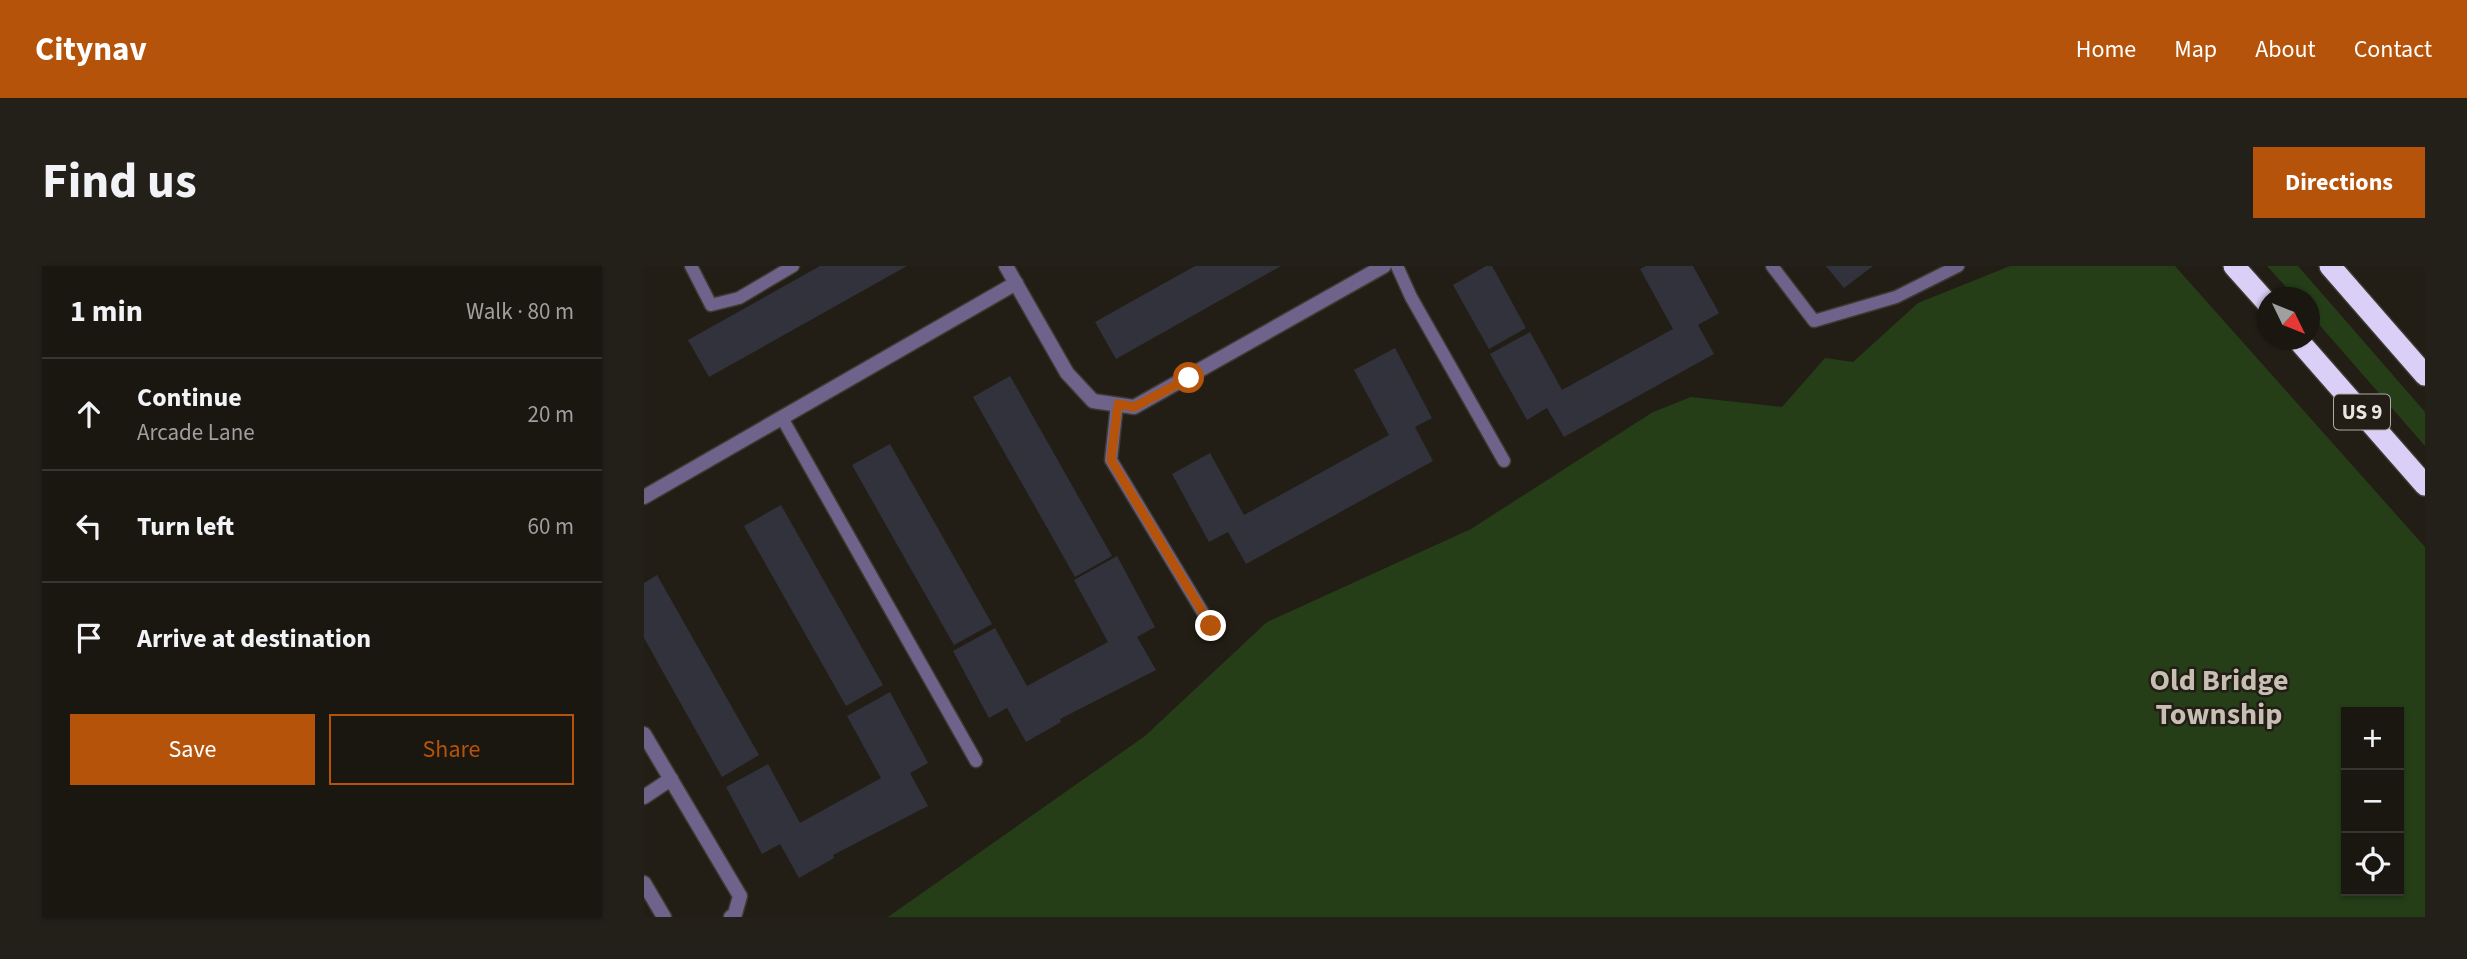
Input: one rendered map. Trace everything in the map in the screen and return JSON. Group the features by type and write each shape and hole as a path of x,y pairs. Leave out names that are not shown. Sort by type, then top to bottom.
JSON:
{"highway":[{"path":"2234,266 2257,292"},
{"path":"2330,266 2425,375"},
{"name":"US 9","path":"2307,350 2425,485"}],"street":[{"path":"1006,266 1067,373 1093,401 1134,407 1384,266"},
{"path":"644,497 1016,283"},
{"path":"644,734 740,896 735,914 731,917"},
{"path":"644,797 671,779"},
{"path":"644,883 664,917"}],"lane":[{"path":"691,266 711,305 739,298 793,266"},
{"path":"1397,266 1411,297 1504,461"},
{"path":"1772,266 1814,321 1896,297 1958,266"},
{"path":"1118,404 1111,460 1211,626"},
{"path":"782,418 975,761"}],"green space":[{"path":"2010,266 2175,266 2425,547 2425,917 888,917 1145,736 1267,622 1471,529 1653,412 1691,397 1782,407 1825,358 1853,362 1918,303"},
{"path":"2267,266 2298,266 2316,287 2286,287"},
{"path":"2320,291 2425,412 2425,446 2320,325"}],"building":[{"path":"820,266 907,266 709,377 688,340"},
{"path":"1195,266 1281,266 1116,359 1095,322"},
{"path":"1486,266 1492,266 1526,328 1489,349 1453,285"},
{"path":"1646,266 1693,266 1719,313 1698,325 1714,354 1564,437 1547,408 1527,420 1490,354 1530,332 1562,390 1673,329 1640,269"},
{"path":"1826,266 1873,266 1844,288"},
{"path":"1395,348 1432,418 1415,427 1433,461 1246,564 1228,532 1209,542 1172,474 1210,453 1244,515 1389,435 1354,370"},
{"path":"1010,376 1112,556 1075,577 973,397"},
{"path":"890,444 992,624 954,645 852,465"},
{"path":"781,505 883,685 846,706 744,526"},
{"path":"1117,556 1155,627 1137,637 1156,670 1060,719 1061,722 1026,742 1007,708 989,718 953,651 995,628 1027,686 1108,642 1074,580"},
{"path":"657,575 759,755 722,777 644,638 644,583"},
{"path":"890,692 928,763 910,773 928,806 833,855 834,858 799,878 780,844 762,854 726,787 768,764 800,823 881,778 847,716"}],"district":[{"name":"Old Bridge Township","path":"2219,697"}],"route":[{"path":"1189,378 1134,407 1118,404 1111,460 1211,626"}]}
